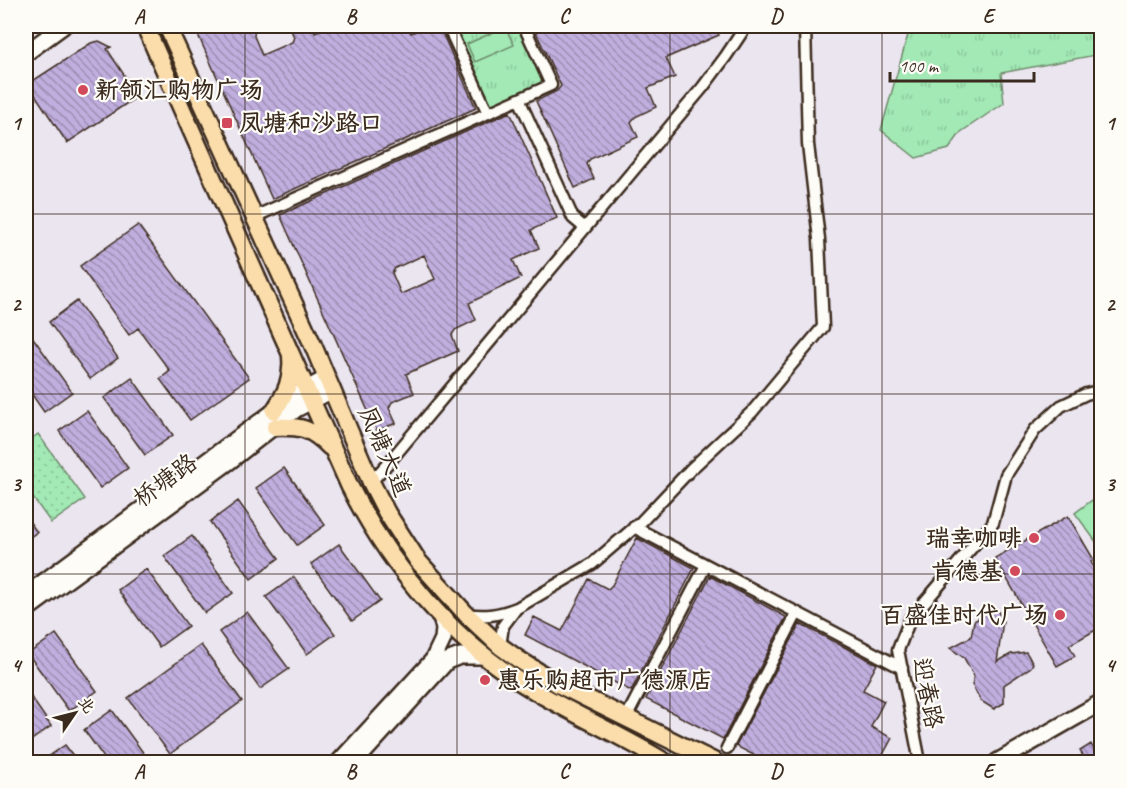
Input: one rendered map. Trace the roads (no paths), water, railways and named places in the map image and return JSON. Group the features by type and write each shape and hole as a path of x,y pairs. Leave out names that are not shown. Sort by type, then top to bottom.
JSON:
{"main road":[{"name":"凤塘大道","path":"145,26 350,487 374,530 404,573 441,616 485,656 528,687 631,741 665,762"},
{"name":"凤塘大道","path":"167,26 330,384 371,482 402,538 436,582 500,645 558,684 715,762"},
{"path":"290,350 292,368 290,381 274,419 303,428 321,438 334,451"}],"street":[{"path":"26,53 63,26"},
{"path":"448,26 488,113"},
{"path":"254,218 551,85 524,26"},
{"path":"371,482 702,87 746,26"},
{"path":"466,614 494,616 517,608 592,564 634,527 752,412 823,327 819,238 808,144 805,26"},
{"path":"519,99 573,218 585,228"},
{"name":"桥塘路","path":"26,595 309,394 330,384"},
{"name":"迎春路","path":"920,762 898,650 910,619 993,523 1006,475 1035,430 1061,406 1086,394 1101,390"},
{"name":"桥塘路","path":"26,610 274,419"},
{"path":"634,527 902,668"},
{"path":"626,718 706,565"},
{"path":"500,645 503,626 517,608"},
{"path":"727,748 797,613"},
{"path":"339,762 433,660 443,639 444,629 441,616"},
{"path":"356,762 447,661 460,656 485,656"},
{"path":"997,762 1101,702"}],"place":[{"name":"新领汇购物广场","path":"83,90"},
{"name":"凤塘和沙路口","path":"227,123"},
{"name":"瑞幸咖啡","path":"1034,538"},
{"name":"肯德基","path":"1015,571"},
{"name":"百盛佳时代广场","path":"1060,615"},
{"name":"惠乐购超市广德源店","path":"485,680"}]}
